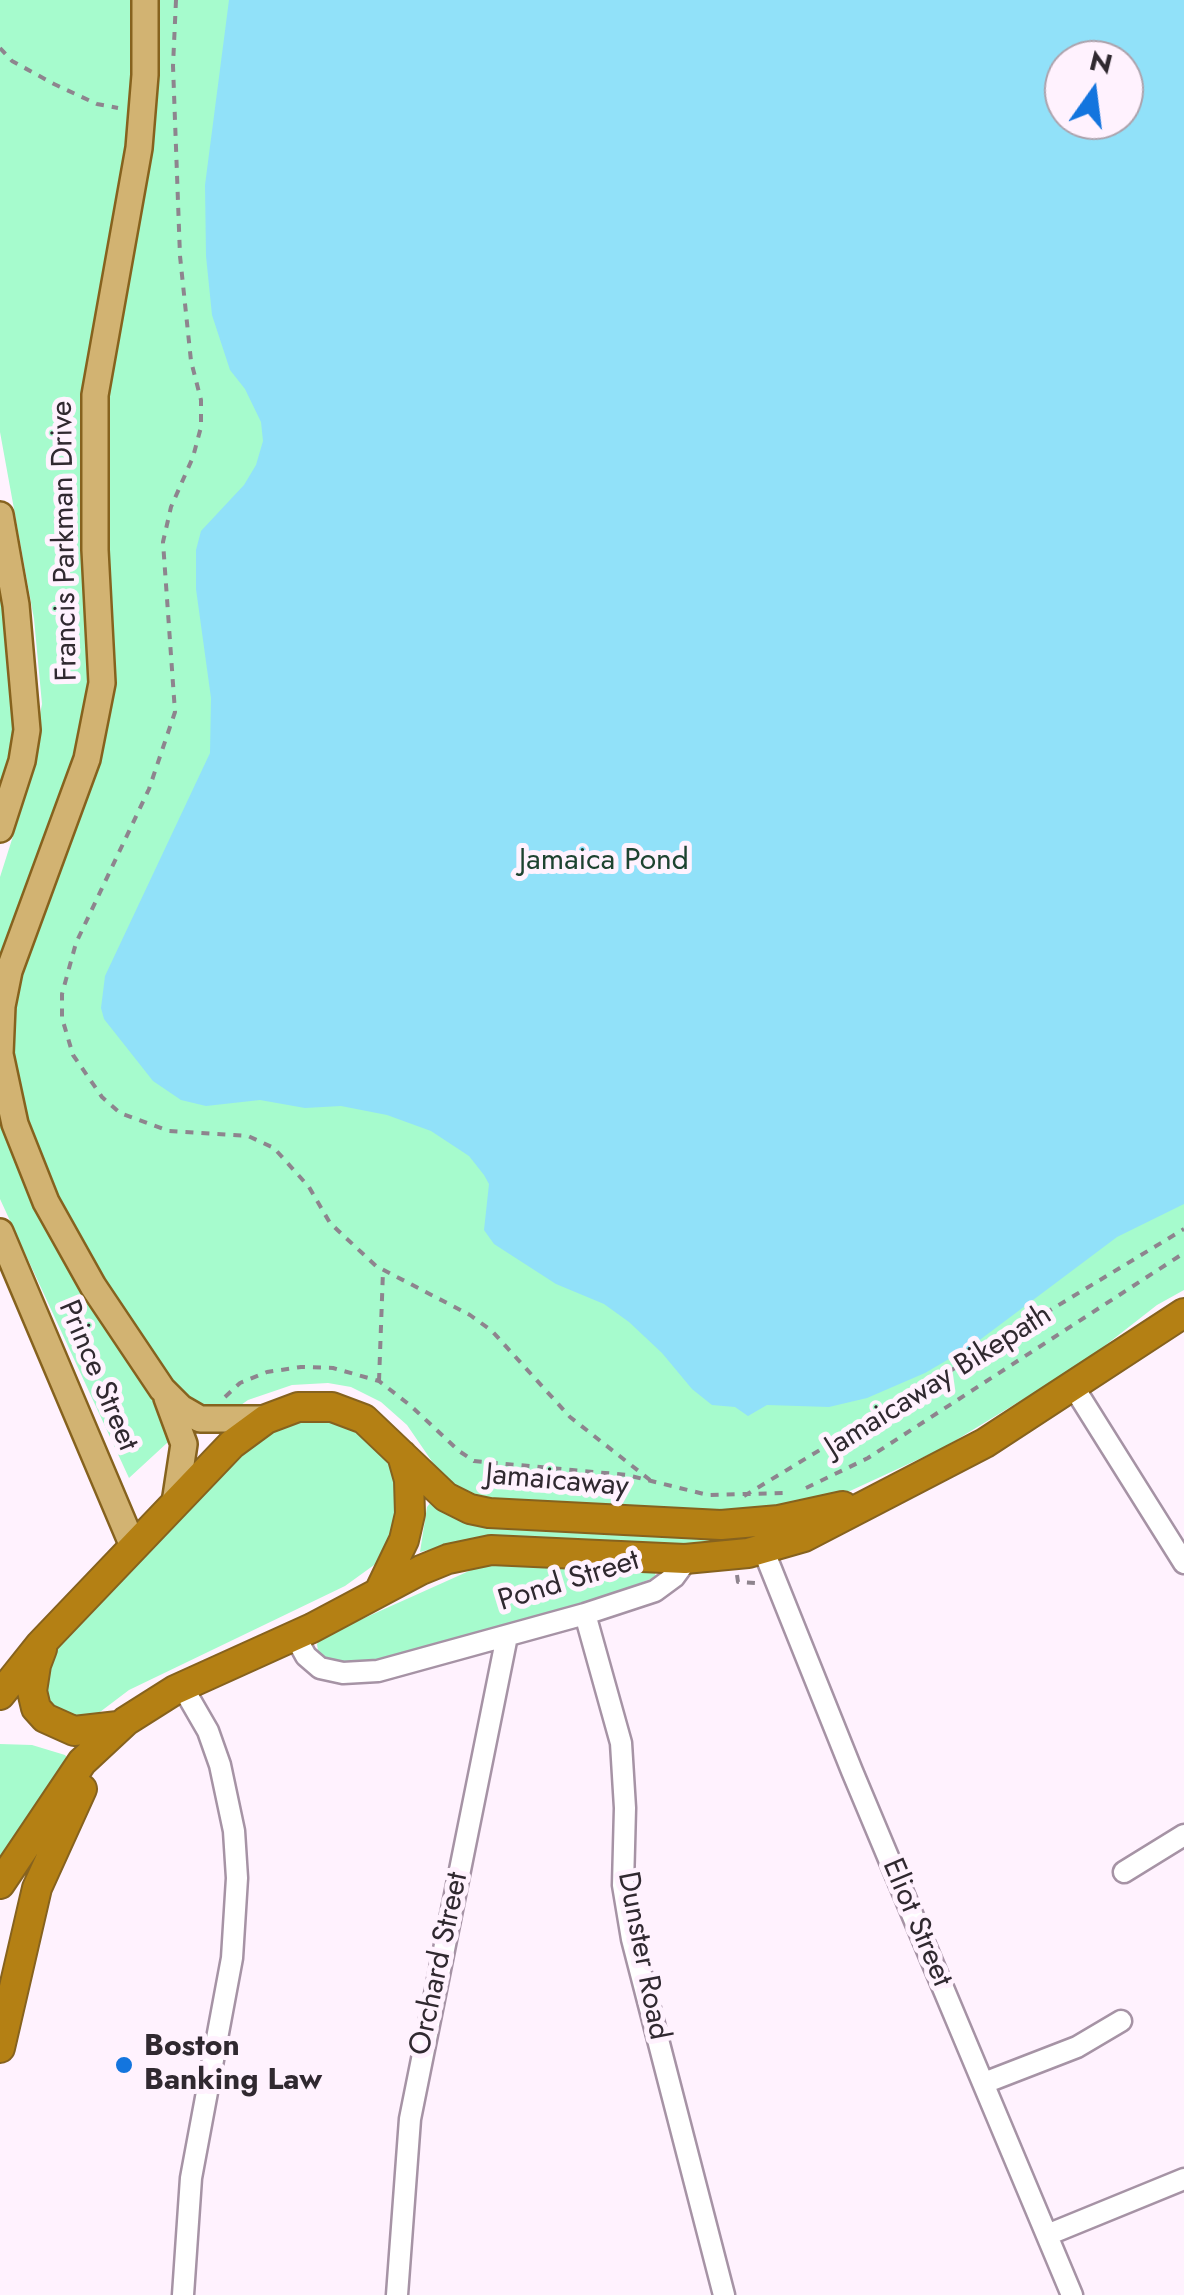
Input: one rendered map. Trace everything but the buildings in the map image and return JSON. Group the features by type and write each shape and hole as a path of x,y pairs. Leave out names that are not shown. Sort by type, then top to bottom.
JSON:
{"highway":[{"path":"2,1878 84,1760 119,1726 182,1686 295,1636 442,1561 491,1550 688,1558 763,1550 813,1534 985,1443 1184,1313"},
{"name":"Jamaicaway","path":"0,1695 48,1636 232,1444 266,1419 306,1406 340,1408 368,1422 453,1501 480,1512 745,1524 814,1514 883,1495"},
{"path":"379,1592 404,1540 410,1514 409,1480 402,1454"},
{"path":"48,1636 32,1680 33,1700 40,1712 56,1726 74,1732 119,1726"},
{"path":"0,2048 44,1868 74,1804 119,1726"}],"main road":[{"name":"Francis Parkman Drive","path":"145,0 145,75 138,148 95,395 102,682 87,758 9,971 2,1006 0,1054 15,1124 46,1202 85,1272 162,1389 200,1420 266,1419"},
{"path":"0,515 18,622 27,730 22,761 0,830"},
{"name":"Prince Street","path":"0,1232 134,1546"},
{"name":"Francis Parkman Drive","path":"162,1389 184,1444 174,1503"}],"street":[{"path":"1074,1386 1184,1563"},
{"name":"Eliot Street","path":"763,1550 1072,2295"},
{"name":"Pond Street","path":"295,1636 314,1664 344,1673 378,1671 655,1591 674,1577 688,1558"},
{"name":"Dunster Road","path":"585,1614 620,1743 625,1808 623,1885 632,1939 724,2295"},
{"name":"Orchard Street","path":"396,2295 410,2119 507,1636"},
{"path":"182,1686 208,1731 220,1766 234,1831 238,1878 232,1958 191,2178 183,2295"},
{"path":"1124,1872 1184,1835"},
{"path":"984,2084 1077,2046 1121,2020"},
{"path":"1047,2236 1184,2179"}],"path":[{"path":"176,0 173,66 180,256 190,361 200,400 200,426 193,457 171,507 163,542 175,712 149,790 76,943 62,994 62,1018 73,1054 102,1097 120,1114 170,1131 248,1136 274,1148 309,1187 330,1223 383,1271 470,1314 492,1331 570,1417 650,1480"},
{"path":"0,48 12,61 64,90 96,104 128,109"},
{"path":"743,1496 1184,1228"},
{"name":"Jamaicaway Bikepath","path":"219,1406 240,1383 280,1369 332,1368 379,1382 474,1461 596,1471 700,1494 743,1496 797,1491 868,1458 1184,1254"},
{"path":"379,1382 383,1271"},
{"path":"738,1582 754,1584"}],"green space":[{"name":"Jamaica Pond","path":"0,0 1184,0 1184,1290 1157,1305 1084,1362 943,1448 824,1503 765,1512 703,1511 476,1496 442,1476 407,1425 381,1402 351,1387 328,1383 292,1385 248,1400 231,1412 209,1414 167,1443 129,1478 0,1199 0,877 21,811 42,704 34,619 0,432"},
{"path":"0,574 14,696 12,742 0,792"},
{"path":"327,1419 363,1436 385,1458 397,1481 399,1520 381,1560 345,1586 129,1690 92,1718 67,1718 47,1702 40,1684 46,1661 183,1515 255,1443 285,1422"},
{"path":"431,1502 463,1522 482,1526 730,1539 729,1544 700,1548 476,1539 420,1552"},
{"path":"499,1564 641,1571 655,1573 656,1577 573,1608 384,1659 349,1664 327,1659 318,1651 322,1637 478,1567"},
{"path":"0,1744 32,1745 65,1755 70,1761 0,1858"}],"water":[{"name":"Jamaica Pond","path":"229,0 1184,0 1184,1204 1117,1237 973,1345 925,1373 867,1398 829,1407 767,1405 748,1416 735,1407 712,1405 629,1322 604,1304 556,1284 494,1244 484,1230 489,1184 484,1175 469,1156 431,1131 387,1115 341,1106 305,1108 260,1100 206,1106 181,1100 153,1081 104,1019 101,1008 105,976 210,753 211,698 196,589 196,550 201,531 244,485 256,465 263,441 261,422 245,389 230,370 212,315 205,185"}],"place":[{"name":"Boston Banking Law","path":"124,2065"}]}
